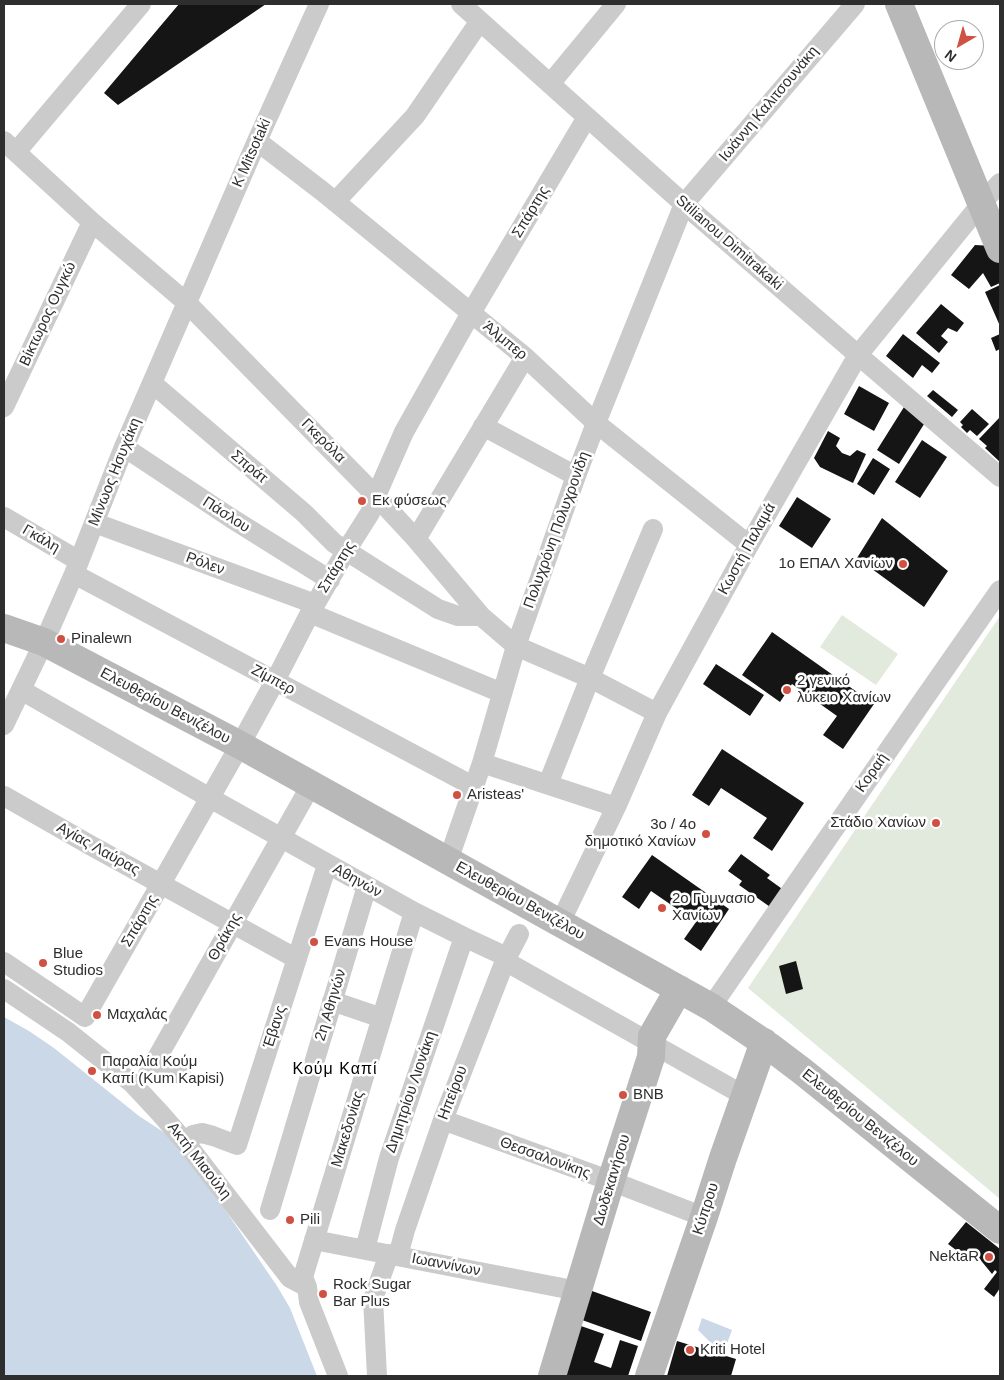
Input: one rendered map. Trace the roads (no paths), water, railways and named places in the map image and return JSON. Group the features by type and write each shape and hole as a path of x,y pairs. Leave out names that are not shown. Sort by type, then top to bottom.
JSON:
{"main road":[{"path":"899,4 1000,248"},
{"name":"Ελευθερίου Βενιζέλου","path":"4,628 44,642 240,745 711,1007 764,1042 802,1071 1000,1230"},
{"name":"Δωδεκανήσου","path":"552,1376 651,1057 652,1036 679,989"},
{"name":"Κύπρου","path":"649,1376 764,1042"}],"street":[{"path":"10,147 141,4"},
{"name":"K Mitsotaki","path":"187,303 319,4"},
{"name":"Stilianou Dimitrakaki","path":"461,4 684,204 1000,477"},
{"path":"550,84 616,4"},
{"name":"Ιωάννη Καλιτσουνάκη","path":"684,204 854,4"},
{"path":"335,202 415,116 480,21"},
{"name":"Σπάρτης","path":"4,962 86,1017 240,745 313,609 370,513 404,432 587,117"},
{"name":"Άλμπερ","path":"257,141 525,357 596,423 749,545"},
{"name":"Γκερόλα","path":"10,147 92,222 187,303 376,496 416,539 481,616 516,646 590,678 657,713"},
{"name":"Κωστή Παλαμά","path":"560,922 616,807 657,713 749,545 858,355 981,204 1000,184"},
{"name":"Πολυχρόνη Πολυχρονίδη","path":"448,861 482,763 516,646 576,476 684,204"},
{"name":"Βίκτωρος Ουγκώ","path":"4,407 92,222"},
{"name":"Μίνωος Ησυχάκη","path":"4,725 44,642 95,523 124,447 187,303"},
{"path":"416,539 525,357"},
{"name":"Σπράτ","path":"152,384 304,513 334,543 438,609 458,616 481,616"},
{"path":"483,426 576,476"},
{"name":"Πάσλου","path":"124,447 231,518 330,580"},
{"name":"Γκάλη","path":"4,517 76,568"},
{"name":"Ρόλεν","path":"95,523 313,609 502,693"},
{"path":"548,784 590,678 653,529"},
{"name":"Ζίμπερ","path":"76,568 275,681 473,786"},
{"name":"Κοραή","path":"711,1007 1000,590"},
{"name":"Αθηνών","path":"21,690 327,864 414,912 506,959 745,1096"},
{"path":"482,763 616,807"},
{"name":"Θράκης","path":"181,1074 151,1069 311,785"},
{"name":"Αγίας Λαύρας","path":"4,796 297,959"},
{"name":"Έβανς","path":"193,1135 202,1133 238,1145 327,864"},
{"name":"2η Αθηνών","path":"270,1210 367,886"},
{"name":"Μακεδονίας","path":"307,1287 303,1277 414,912"},
{"name":"Ηπείρου","path":"377,1376 373,1299 404,1230 443,1120 506,959 519,934"},
{"name":"Δημητρίου Λιονάκη","path":"365,1249 389,1158 464,937"},
{"name":"Ακτή Μιαούλη","path":"4,989 68,1032 132,1083 186,1142 290,1278 307,1287"},
{"path":"332,1001 382,1018"},
{"name":"Θεσσαλονίκης","path":"443,1120 704,1217"},
{"name":"Ιωαννίνων","path":"314,1240 578,1291"},
{"path":"307,1287 309,1302 338,1376"}],"water":[{"path":"4,1017 54,1048 139,1116 171,1137 228,1214 277,1286 290,1308 317,1376 4,1376"},
{"path":"702,1318 732,1330 725,1349 714,1346 698,1330"}],"place":[{"name":"Εκ φύσεως","path":"362,501"},
{"name":"1ο ΕΠΑΛ Χανίων","path":"903,564"},
{"name":"Pinalewn","path":"61,639"},
{"name":"2 γενικό λύκειο Χανίων","path":"787,690"},
{"name":"Aristeas'","path":"457,795"},
{"name":"Στάδιο Χανίων","path":"936,823"},
{"name":"3ο / 4ο δημοτικό Χανίων","path":"706,834"},
{"name":"2ο Γυμνασιο Χανίων","path":"662,908"},
{"name":"Evans House","path":"314,942"},
{"name":"Blue Studios","path":"43,963"},
{"name":"Μαχαλάς","path":"97,1015"},
{"name":"Παραλία Κούμ Καπί (Kum Kapisi)","path":"92,1071"},
{"name":"BNB","path":"623,1095"},
{"name":"Pili","path":"290,1220"},
{"name":"NektaR","path":"989,1257"},
{"name":"Rock Sugar Bar Plus","path":"323,1294"},
{"name":"Kriti Hotel","path":"690,1350"}],"district":[{"name":"Κούμ Καπί","path":"335,1070"}]}
